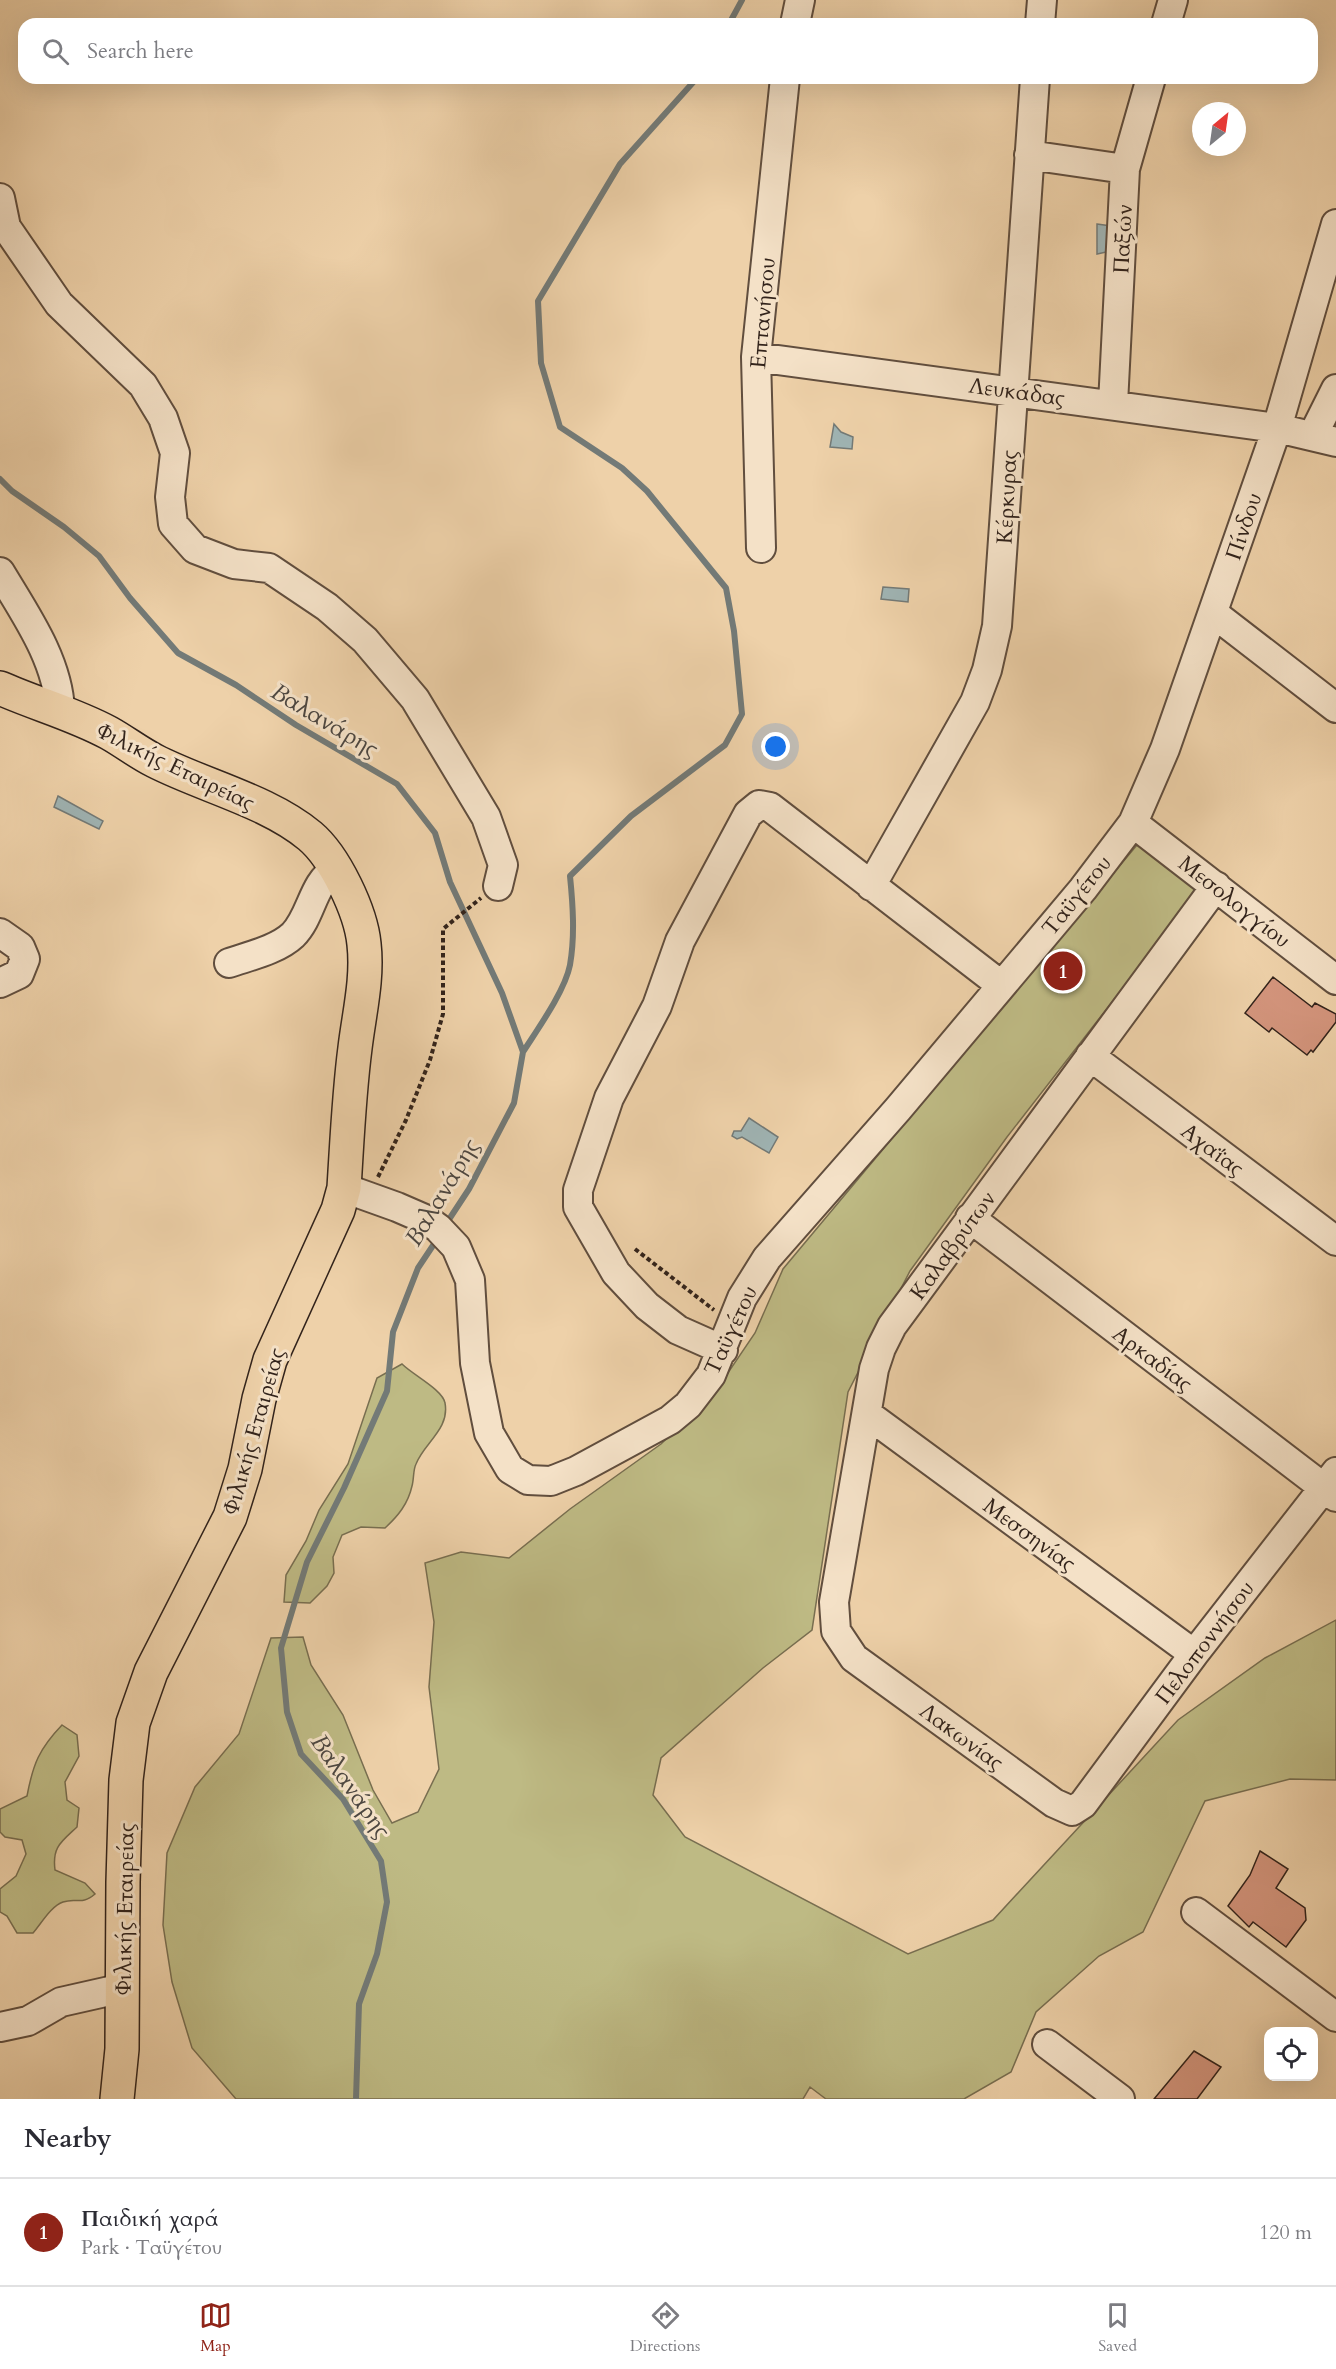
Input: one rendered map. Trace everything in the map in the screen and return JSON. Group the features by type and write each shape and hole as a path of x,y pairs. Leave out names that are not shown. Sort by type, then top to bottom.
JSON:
{"main road":[{"name":"Φιλικής Εταιρείας","path":"0,688 40,705 60,710 109,733 154,761 294,825 320,845 336,869 360,921 366,964 354,1051 357,1192 334,1222 270,1360 259,1399 245,1469 230,1517 152,1672 132,1723 125,1803 122,2049 117,2099"}],"street":[{"path":"796,18 800,0"},
{"path":"1040,18 1042,0"},
{"path":"1168,18 1173,0"},
{"name":"Επτανήσου","path":"761,548 756,357 784,84"},
{"name":"Κέρκυρας","path":"871,886 961,731 982,688 987,670 1000,602 1035,84"},
{"name":"Παξών","path":"1113,404 1125,169 1149,84"},
{"path":"1029,154 1125,169"},
{"path":"0,198 6,227 59,304 143,385 163,418 175,453 170,497 173,524 195,549 234,564 269,568 327,607 365,640 415,699 486,817 503,865 498,886"},
{"name":"Πίνδου","path":"1133,823 1165,749 1277,428 1336,224"},
{"name":"Λευκάδας","path":"756,357 1113,404 1277,428 1325,438"},
{"path":"1325,438 1336,389"},
{"path":"0,572 51,666 58,690 60,710"},
{"path":"1213,613 1336,708"},
{"path":"727,1337 678,1330 647,1306 616,1274 578,1207 578,1190 609,1098 657,1006 680,941 730,844 753,808 759,805 770,807 1001,985"},
{"name":"Μεσολογγίου","path":"1133,823 1336,980"},
{"name":"Ταϋγέτου","path":"357,1192 427,1220 449,1238 462,1257 470,1280 475,1363 489,1433 499,1454 510,1469 528,1480 551,1481 576,1471 670,1420 700,1392 727,1337 742,1298 767,1258 898,1109 1083,889 1133,823"},
{"path":"229,963 291,937 303,924 323,880 336,869"},
{"name":"Καλαβρύτων","path":"854,1658 836,1631 834,1602 874,1369 881,1348 892,1326 970,1218 1216,886"},
{"path":"0,933 23,952 24,964 10,978"},
{"name":"Αχαΐας","path":"1090,1056 1336,1241"},
{"name":"Αρκαδίας","path":"970,1218 1332,1486"},
{"name":"Μεσσηνίας","path":"867,1414 1194,1654"},
{"name":"Πελοποννήσου","path":"1072,1811 1083,1804 1194,1654 1332,1486"},
{"name":"Λακωνίας","path":"854,1658 1053,1803 1072,1811"},
{"path":"1196,1912 1336,2017"},
{"path":"0,2027 28,2020 61,2002 123,1988"},
{"path":"1047,2044 1120,2099"}],"path":[{"path":"357,1192 386,1156 406,1120 430,1060 443,1014 443,929 498,886"},
{"path":"635,1250 727,1337"}],"shaded area":[{"path":"1097,224 1111,226 1111,251 1097,254"},
{"path":"834,424 841,432 853,437 852,449 830,447"},
{"path":"883,587 909,589 908,602 881,599"},
{"path":"58,796 103,821 99,829 54,807"},
{"path":"1137,845 1200,889 1007,1137 910,1271 848,1392 812,1630 763,1668 661,1758 653,1795 685,1837 908,1954 993,1920 1178,1720 1265,1658 1336,1620 1336,1780 1290,1779 1205,1801 1143,1932 1099,1956 1036,2012 1011,2072 964,2099 826,2099 810,2087 803,2099 236,2099 192,2048 172,1982 163,1925 167,1853 195,1787 239,1734 271,1638 303,1637 311,1665 343,1715 373,1790 392,1823 418,1812 439,1769 429,1687 434,1622 425,1563 461,1552 509,1558 570,1509 661,1444 715,1392 755,1333 783,1269"},
{"path":"749,1118 778,1137 769,1153 742,1137 737,1139 732,1136 734,1131 741,1131"},
{"path":"402,1364 439,1393 445,1403 446,1412 440,1428 416,1464 408,1498 385,1528 361,1527 342,1535 333,1557 334,1573 327,1586 310,1603 284,1602 286,1575 306,1541 319,1510 348,1464 377,1378"},
{"path":"62,1725 77,1735 79,1756 65,1782 67,1800 79,1808 77,1827 56,1850 55,1870 85,1883 95,1894 86,1900 59,1904 50,1911 33,1933 17,1933 7,1916 0,1912 0,1889 16,1876 26,1854 22,1840 5,1837 0,1832 0,1809 27,1796 38,1757"}],"building":[{"path":"1273,977 1312,1007 1315,1003 1336,1014 1336,1022 1313,1052 1311,1050 1307,1055 1272,1028 1269,1032 1245,1013"},
{"path":"1260,1851 1288,1869 1276,1888 1305,1908 1306,1920 1286,1947 1253,1922 1249,1927 1228,1906 1250,1875"},
{"path":"1194,2051 1221,2067 1197,2099 1154,2099"}],"waterway":[{"path":"732,18 742,0"},
{"path":"523,1052 557,998 570,965 573,943 570,876 631,816 725,745 742,714 734,631 726,588 647,491 622,468 560,427 541,363 538,301 620,164 692,84"},
{"name":"Βαλανάρης","path":"0,479 12,491 64,527 99,556 130,598 178,653 236,685 296,725 397,784 435,833 450,882 502,993 523,1052 514,1103 469,1189 446,1224"},
{"name":"Βαλανάρης","path":"356,2099 359,2004 377,1954 387,1902 381,1861 343,1799 301,1754 287,1712 281,1648 307,1562 344,1488 387,1391 393,1332 418,1268 438,1238"}],"place":[{"name":"Παιδική χαρά","path":"1063,971"}]}
